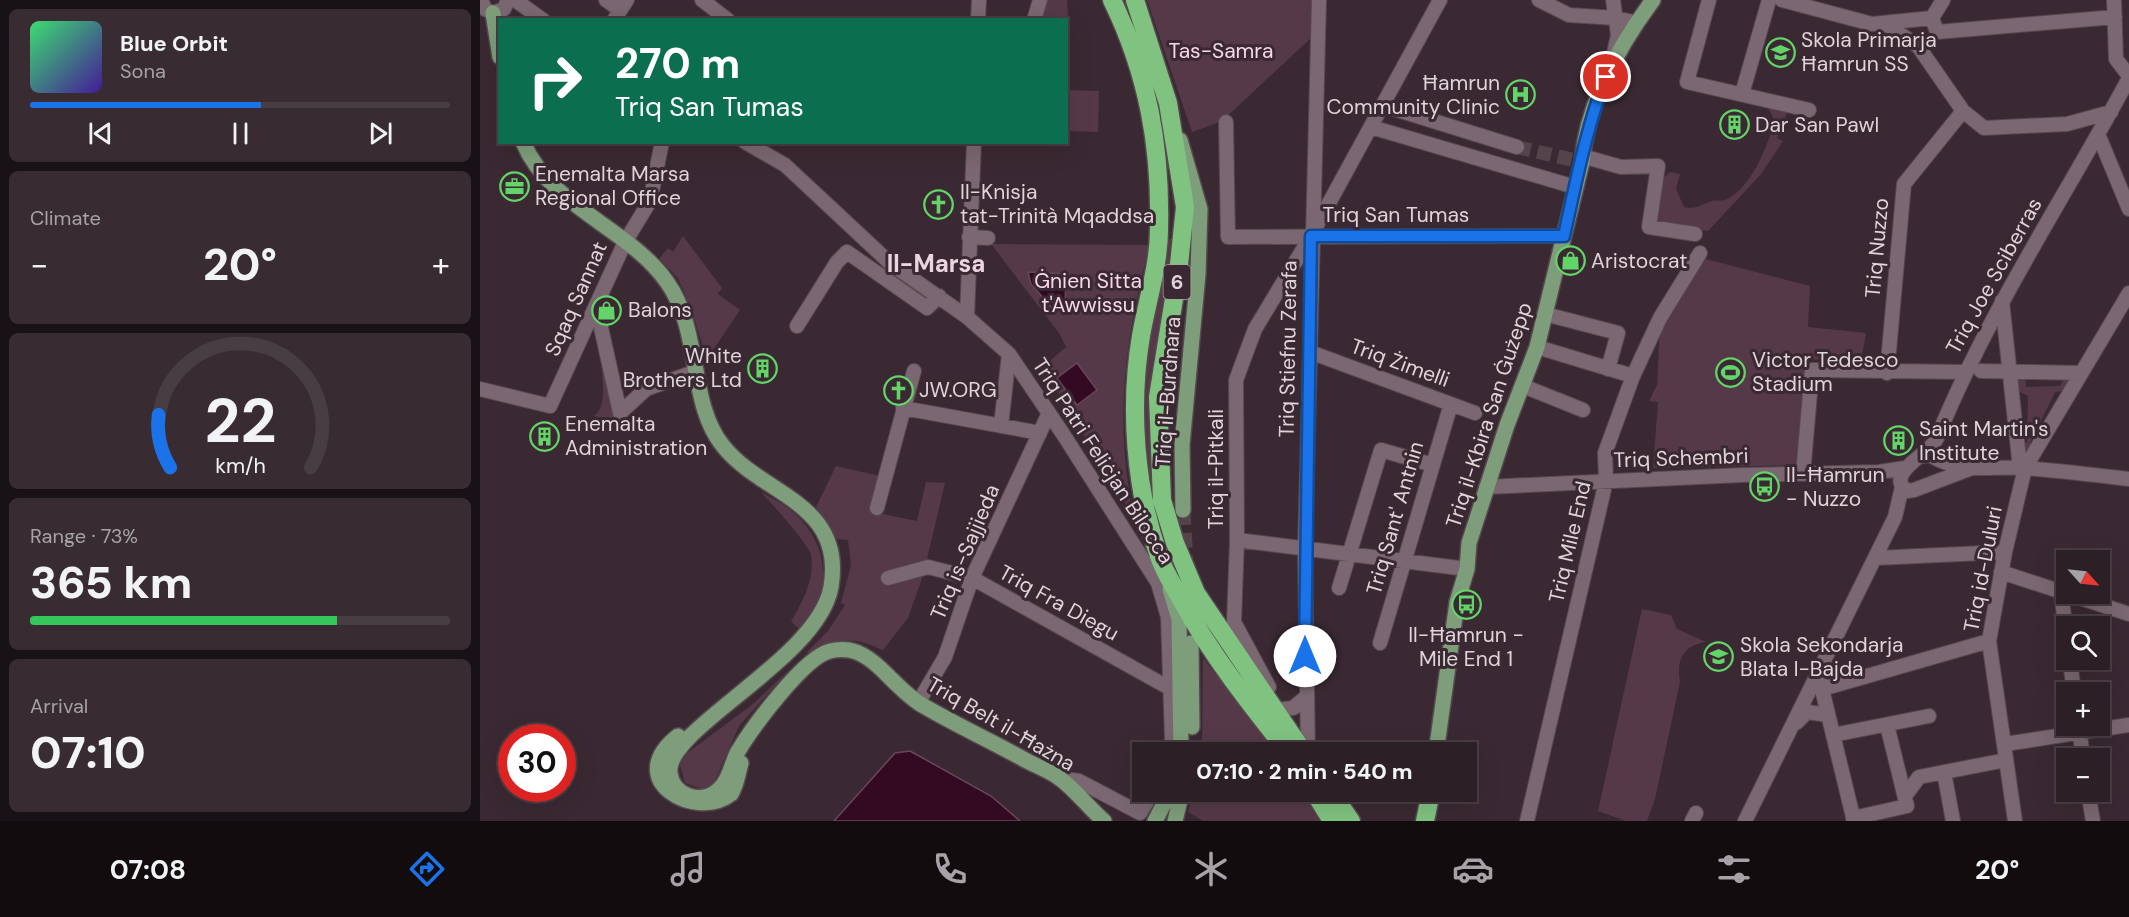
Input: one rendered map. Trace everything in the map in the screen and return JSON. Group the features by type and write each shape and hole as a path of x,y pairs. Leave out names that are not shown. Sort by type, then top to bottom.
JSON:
{"highway":[{"name":"6","path":"1112,0 1127,30 1151,106 1157,160 1160,231 1140,339 1138,372 1136,446 1146,513 1166,571 1222,667 1288,742"},
{"name":"6","path":"1135,0 1168,103 1185,207 1178,273 1158,397 1162,500 1175,543 1196,593 1278,709 1289,742"},
{"path":"1320,802 1332,821"},
{"path":"1338,802 1351,821"},
{"path":"1431,819 1432,802"}],"main road":[{"name":"Triq il-Kbira San Ġużepp","path":"1438,742 1457,602 1467,568 1469,543 1486,487 1537,347 1585,136 1612,60 1653,0"},
{"path":"495,4 498,36"},
{"name":"Triq il-Burdnara","path":"1168,103 1200,208 1198,274 1182,445 1183,510"},
{"name":"Triq Belt il-Ħażna","path":"524,144 547,181 649,261 678,300 688,323 697,371 712,428 720,443 742,465 797,501 817,521 826,537 832,574 830,592 823,608 805,636 748,689 716,712 679,748 670,763 672,781 684,794 692,797 710,796 724,784 736,755 759,720 812,660 825,652 845,649 869,658 918,703 1058,777 1104,821"},
{"path":"1166,571 1179,619 1181,742"},
{"path":"1191,643 1192,742"},
{"path":"1155,821 1165,802"},
{"path":"1174,821 1179,802"}],"street":[{"path":"606,0 620,10"},
{"path":"978,18 979,0"},
{"path":"1035,18 1040,0"},
{"name":"Triq Stiefnu Zerafa","path":"1306,742 1305,550 1311,236 1319,0"},
{"name":"Triq il-Pitkali","path":"1278,709 1234,622 1237,540 1236,380 1255,329 1311,236 1440,0"},
{"path":"1539,0 1569,15 1617,18 1637,23"},
{"path":"1612,60 1618,35 1613,0"},
{"path":"1709,0 1687,82 1809,110"},
{"path":"1742,94 1769,0"},
{"path":"1782,0 1872,24 1934,25 2115,17"},
{"path":"1918,46 1932,40 1934,25 1943,0"},
{"path":"2114,0 2116,59 2129,77"},
{"path":"708,2 726,18"},
{"path":"495,4 538,16"},
{"path":"1884,23 1918,46 1963,111 1984,128 2067,124 2118,106"},
{"name":"Triq Joe Sciberras","path":"1905,468 1922,456 1935,442 1965,372 2002,301 2098,134 2118,106 2129,77"},
{"path":"1382,105 1517,147"},
{"name":"Triq Nuzzo","path":"1887,373 1904,184 1963,111"},
{"name":"Triq San Tumas","path":"1226,122 1228,237 1564,236"},
{"path":"1371,128 1575,187"},
{"path":"2098,134 2129,209"},
{"name":"Sqaq Sannat","path":"480,389 550,406 625,242 650,201 662,144"},
{"name":"Triq Patri Feliċjan Bilocca","path":"748,144 785,165 890,263 915,282 940,296 1009,354 1153,572 1168,617 1170,742"},
{"path":"967,317 974,144"},
{"path":"1582,156 1621,166 1658,166 1650,227 1695,234"},
{"path":"969,237 988,238"},
{"path":"797,326 837,262 848,252 927,308 940,296 952,295 968,281"},
{"name":"Triq Mile End","path":"1527,821 1606,481 1605,453 1633,376 1660,318 1700,253"},
{"path":"2022,468 2129,293"},
{"path":"2002,301 2022,468"},
{"path":"596,305 620,413 646,389 697,371"},
{"path":"1545,314 1617,333 1608,369"},
{"path":"1537,347 1633,376"},
{"name":"Triq Żimelli","path":"1310,352 1475,413"},
{"path":"1001,426 1009,354"},
{"path":"1803,474 1812,370 1887,373 1965,372"},
{"path":"878,508 914,371"},
{"path":"1981,371 2081,373"},
{"path":"1522,386 1583,410"},
{"name":"Triq Sant' Antnin","path":"1380,643 1451,404"},
{"path":"903,408 1040,433"},
{"name":"Triq is-Sajjieda","path":"918,703 945,657 972,578 1048,415"},
{"path":"1934,481 1940,469 1935,442"},
{"path":"1339,588 1381,450 1433,465"},
{"path":"1922,456 1930,456 1939,462 1972,468 2022,468 2129,479"},
{"path":"1745,821 1895,517 1906,486 1900,475 1905,468"},
{"name":"Triq Schembri","path":"1486,487 1879,472 1905,468"},
{"path":"1906,486 1934,481 1972,468"},
{"name":"Triq id-Duluri","path":"2015,821 1989,641 2022,468"},
{"name":"Triq Schembri","path":"1879,472 1906,486"},
{"path":"1237,540 1467,568"},
{"path":"1875,558 2005,552"},
{"name":"Triq Fra Diegu","path":"888,578 928,567 972,578 1171,689"},
{"path":"2001,572 2056,591"},
{"path":"2097,604 2129,614"},
{"path":"1822,688 1989,641"},
{"path":"1818,673 1854,819 1906,801 1919,777 2006,760"},
{"path":"1278,709 1293,708 1305,698"},
{"path":"1792,726 1807,712 1828,715"},
{"path":"1833,735 1929,716"},
{"path":"1887,725 1906,801"},
{"path":"2110,727 2129,725"},
{"path":"2005,744 2056,734"},
{"path":"1944,772 1953,821"},
{"path":"1058,777 1078,781 1140,813 1147,802"},
{"path":"2089,802 2092,821"}],"green space":[{"path":"1046,0 1067,0 1070,51 1068,51 1068,18 1042,18"},
{"name":"Tas-Samra","path":"1147,0 1312,0 1311,38 1222,121 1192,132"},
{"path":"1068,90 1099,91 1098,132 1068,131"},
{"path":"1766,104 1788,110 1777,138 1783,141 1761,174 1708,231 1657,225 1661,181 1670,172 1680,174 1676,189 1684,207 1688,208 1698,207 1711,201 1725,200 1743,186 1757,165 1775,121"},
{"path":"683,236 722,288 718,294 740,310 707,359 692,311 678,278 659,259 668,248 673,252"},
{"path":"1167,239 1176,239 1152,375 1149,421 1152,463 1191,590 1223,651 1185,592 1164,546 1144,465 1144,375"},
{"name":"Ġnien Sitta t'Awwissu","path":"991,244 1150,245 1128,347 1123,414 1124,447 1134,518 1043,367 1066,347 1059,333"},
{"name":"Victor Tedesco Stadium","path":"1702,258 1810,286 1808,327 1866,333 1861,362 1806,359 1799,465 1653,468 1658,402 1649,401 1657,385 1660,325"},
{"path":"595,329 616,412 611,420 594,416 600,410 603,388"},
{"path":"2017,378 2025,378 2026,387 2060,386 2063,380 2072,380 2067,390 2055,392 2030,443 2034,448 2027,460 2022,444 2027,442 2028,396 2018,391"},
{"path":"836,466 880,476 873,512 917,521 926,482 945,483 927,559 886,572 924,573 908,618 883,650 863,642 846,640 829,645 811,655 807,652 828,631 845,605 841,603 851,565 848,540 837,539 816,507"},
{"path":"761,492 789,509 806,525 815,539 820,554 823,570 819,602 802,632 791,621 804,598 810,581 811,555 796,533"},
{"path":"1642,609 1671,615 1677,629 1706,642 1687,650 1680,661 1680,682 1655,799 1647,821 1626,821 1598,811"},
{"path":"1203,658 1269,742 1202,742"},
{"path":"789,670 739,726 713,785 702,789 685,783 680,765 686,754 753,704"},
{"path":"1190,802 1311,802 1322,821 1203,821 1188,812"}],"shaded area":[{"path":"1028,272 1066,274 1065,305 1054,310 1031,284"},
{"path":"1077,363 1097,390 1077,405 1057,378"},
{"path":"910,751 991,796 1020,821 834,821 895,753"}],"tunnel":[{"path":"1517,147 1582,162"},
{"path":"1183,510 1186,563"}],"place":[{"name":"Skola Primarja Ħamrun SS","path":"1780,52"},
{"name":"Ħamrun Community Clinic","path":"1521,95"},
{"name":"Dar San Pawl","path":"1734,125"},
{"name":"Enemalta Marsa Regional Office","path":"514,186"},
{"name":"Il-Knisja tat-Trinità Mqaddsa","path":"939,204"},
{"name":"Aristocrat","path":"1570,261"},
{"name":"Balons","path":"607,310"},
{"name":"White Brothers Ltd","path":"763,368"},
{"name":"Victor Tedesco Stadium","path":"1731,372"},
{"name":"JW.ORG","path":"898,390"},
{"name":"Enemalta Administration","path":"544,436"},
{"name":"Saint Martin's Institute","path":"1898,441"},
{"name":"Il-Ħamrun - Nuzzo","path":"1765,487"},
{"name":"Il-Ħamrun - Mile End 1","path":"1466,604"},
{"name":"Skola Sekondarja Blata l-Bajda","path":"1719,657"}],"district":[{"name":"Il-Marsa","path":"936,264"}],"route":[{"path":"1305,656 1311,236 1564,236 1582,162 1585,136 1606,77"}]}
